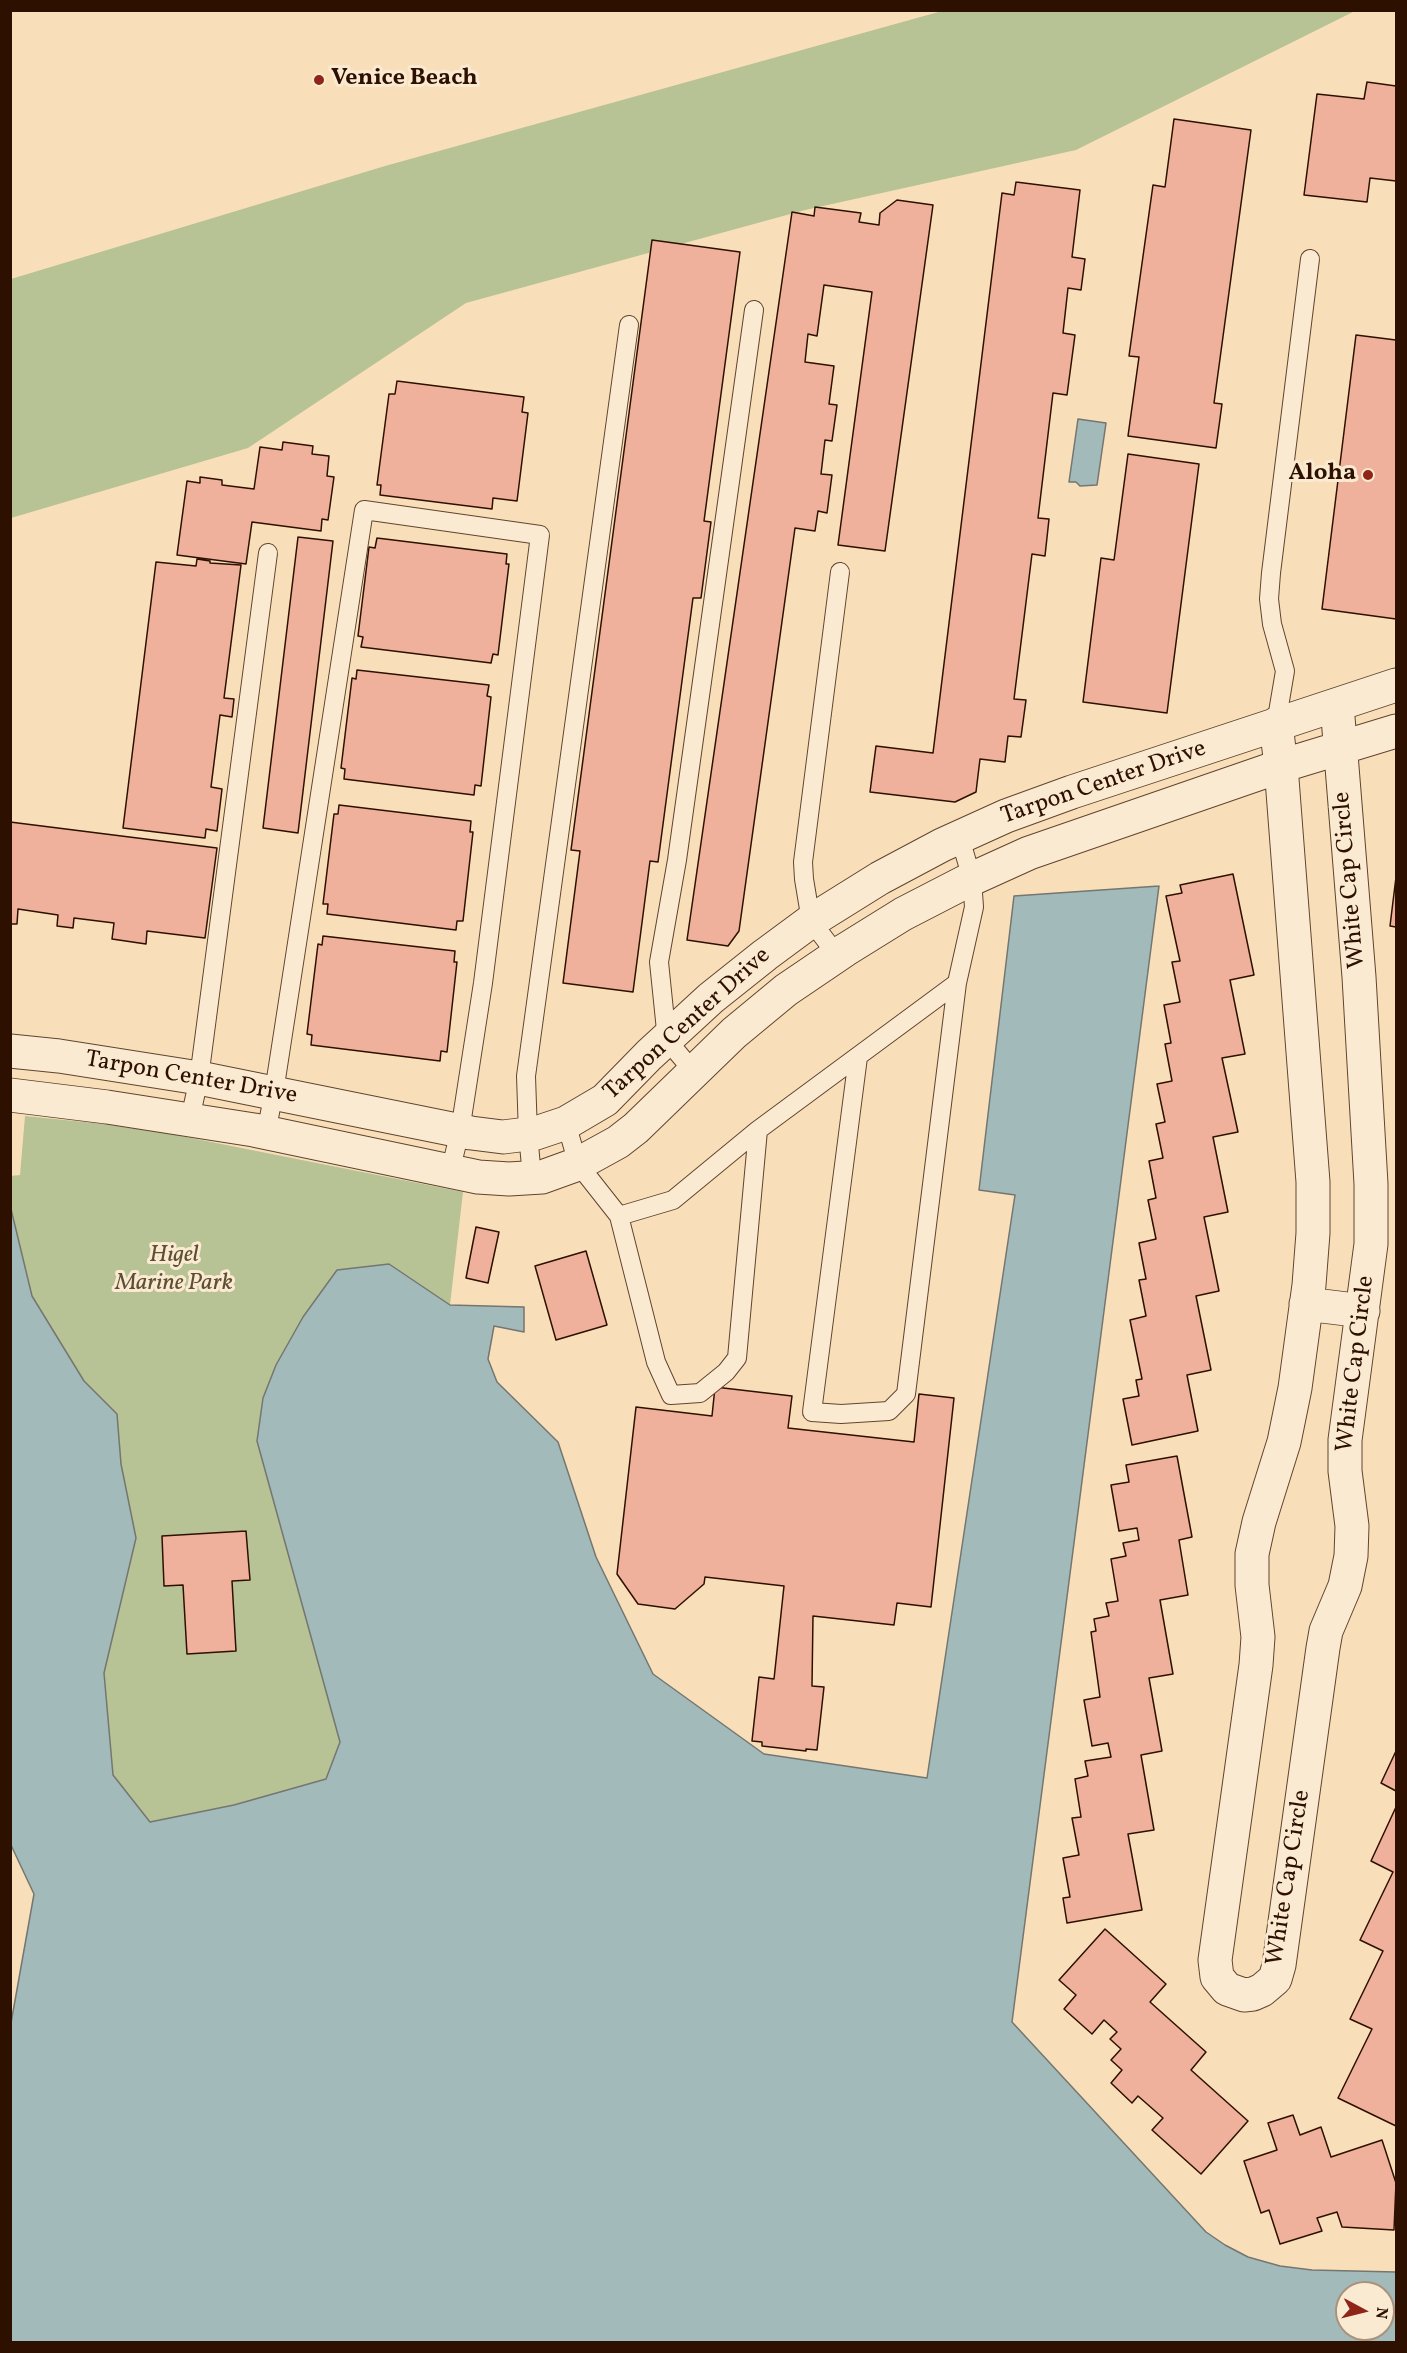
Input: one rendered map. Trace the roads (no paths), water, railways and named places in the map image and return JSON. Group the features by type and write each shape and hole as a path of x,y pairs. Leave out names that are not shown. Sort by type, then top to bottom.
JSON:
{"street":[{"name":"Tarpon Center Drive","path":"10,1052 59,1056 199,1077 460,1131 503,1137 528,1134 566,1123 605,1101 720,991 811,921 880,878 1006,816 1396,685"},
{"name":"White Cap Circle","path":"1276,724 1312,1182 1313,1233 1295,1388 1284,1442 1259,1522 1252,1554 1252,1585 1258,1637 1256,1665 1215,1960 1217,1977 1227,1989 1244,1995 1262,1990 1275,1978 1280,1965 1323,1648 1326,1631 1344,1586 1351,1556 1352,1526 1345,1471 1345,1440 1371,1244 1371,1184 1359,977 1337,705"},
{"name":"Tarpon Center Drive","path":"10,1095 190,1119 450,1172 499,1179 542,1177 578,1164 618,1142 636,1128 693,1071 786,990 903,914 1029,853 1281,766 1341,750 1396,731"},
{"path":"1306,1304 1363,1311"}],"lane":[{"path":"1276,724 1285,671 1272,624 1269,599 1270,573 1310,259"},
{"path":"693,1071 667,1040 659,962 677,860 754,310"},
{"path":"532,1177 526,1076 629,325"},
{"path":"266,1133 364,510 540,535 485,972 460,1131 450,1172"},
{"path":"190,1119 199,1077 268,553"},
{"path":"837,955 811,921 803,862 840,572"},
{"path":"858,1057 812,1412 841,1414 890,1411 906,1394 957,983 974,907 972,879 960,837"},
{"path":"619,1216 673,1200 758,1130 957,983"},
{"path":"566,1123 578,1164 619,1216 659,1371 671,1395 700,1392 726,1372 737,1358 758,1130"}],"water":[{"path":"1078,419 1106,423 1097,485 1080,486 1076,482 1069,482"},
{"path":"1159,886 1012,2022 1206,2232 1225,2245 1248,2257 1280,2266 1312,2270 1396,2272 1396,2342 11,2342 11,2023 34,1894 10,1843 11,1209 32,1296 84,1381 117,1414 121,1464 136,1538 104,1673 113,1775 150,1822 234,1805 326,1779 340,1742 257,1441 263,1398 276,1365 303,1317 337,1270 389,1264 450,1305 524,1307 524,1332 494,1326 488,1359 497,1382 558,1442 596,1557 653,1674 764,1754 927,1778 1015,1195 979,1190 1014,896"}],"place":[{"name":"Venice Beach","path":"319,80"},
{"name":"Aloha","path":"1368,475"}],"park label":[{"name":"Higel Marine Park","path":"174,1271"}]}
